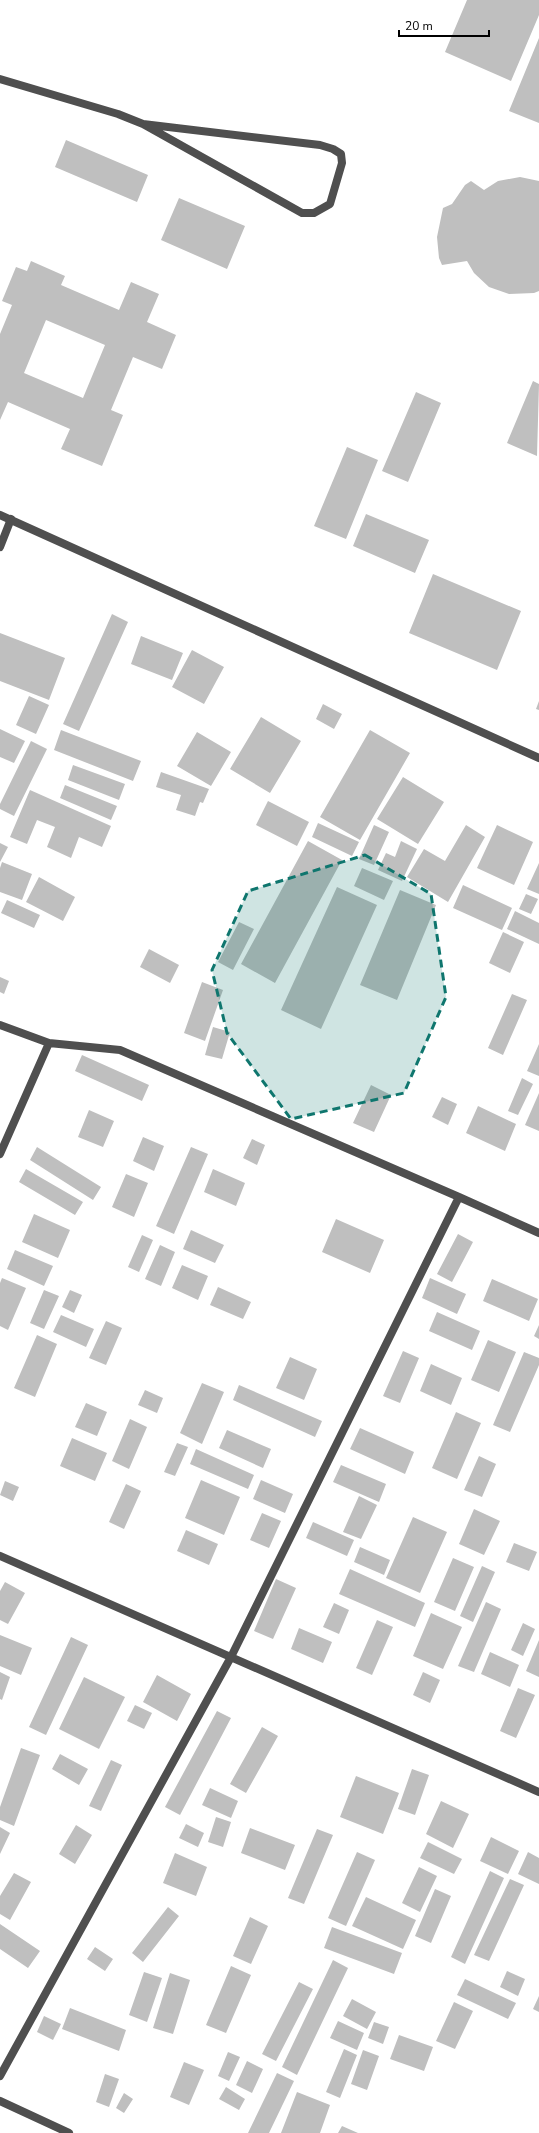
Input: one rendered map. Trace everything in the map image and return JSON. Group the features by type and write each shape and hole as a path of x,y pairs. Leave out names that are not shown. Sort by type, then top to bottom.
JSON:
{"street":[{"path":"0,79 118,114 143,124 302,213 314,213 330,204 342,163 341,154 333,149 320,145 143,124"},
{"path":"0,515 12,519 539,758"},
{"path":"0,547 12,519"},
{"path":"0,1025 49,1043 120,1050 539,1233"},
{"path":"0,1154 49,1043"},
{"path":"0,2076 231,1657 459,1197"},
{"path":"0,1556 539,1792"},
{"path":"0,2101 69,2133"}],"highlighted area":[{"path":"365,855 431,894 446,997 404,1093 291,1119 227,1033 212,970 248,891"}],"building":[{"path":"467,0 539,0 539,15 511,81 445,52"},
{"path":"539,38 539,123 509,111"},
{"path":"66,140 148,175 137,202 55,167"},
{"path":"520,177 539,181 539,291 534,293 509,294 489,287 474,273 467,261 442,265 439,258 437,237 443,208 452,204 465,185 471,181 484,190 498,181"},
{"path":"179,198 245,226 227,269 161,240"},
{"path":"31,261 65,276 61,285 119,310 131,282 159,294 147,322 176,335 162,369 133,357 111,410 123,415 102,466 61,449 70,429 8,402 0,420 0,334 12,305 2,301 16,267 27,271","holes":["46,320 105,345 83,398 24,373"]},
{"path":"533,381 539,384 537,456 507,443"},
{"path":"416,392 441,403 408,482 382,471"},
{"path":"347,447 378,460 346,539 314,526"},
{"path":"366,514 429,540 415,573 353,546"},
{"path":"433,574 521,611 497,670 409,633"},
{"path":"112,614 128,622 79,731 63,724"},
{"path":"0,633 65,658 49,700 0,681"},
{"path":"141,636 183,653 172,680 131,664"},
{"path":"192,650 224,667 204,704 172,687"},
{"path":"29,696 49,705 36,734 16,725"},
{"path":"539,701 539,710 536,709"},
{"path":"323,704 342,714 334,729 316,719"},
{"path":"261,717 301,741 270,793 230,769"},
{"path":"0,729 25,741 14,763 0,757"},
{"path":"61,730 141,761 133,781 54,750"},
{"path":"370,730 410,753 360,840 320,817"},
{"path":"197,732 231,752 211,786 177,766"},
{"path":"31,741 47,749 14,816 0,809 0,804"},
{"path":"73,765 125,784 119,800 68,780"},
{"path":"161,772 209,789 203,803 200,802 195,816 176,810 181,795 156,787"},
{"path":"403,777 444,802 418,844 377,819"},
{"path":"65,785 117,806 111,820 60,798"},
{"path":"30,790 111,826 102,847 79,837 71,858 47,847 55,827 37,820 27,844 10,837"},
{"path":"268,801 309,822 297,846 256,825"},
{"path":"318,823 359,842 352,856 312,837"},
{"path":"374,825 389,832 374,865 359,859"},
{"path":"466,825 485,837 448,902 407,877 424,849 445,861"},
{"path":"497,825 533,842 514,885 477,868"},
{"path":"308,841 342,860 275,983 241,964"},
{"path":"401,841 417,849 402,881 378,870 386,853 395,857"},
{"path":"0,843 8,847 0,862"},
{"path":"2,862 32,874 22,900 0,892 0,868"},
{"path":"539,863 539,894 527,889"},
{"path":"362,868 393,881 384,900 354,886"},
{"path":"39,877 75,897 63,921 26,902"},
{"path":"463,885 512,908 502,930 453,908"},
{"path":"337,887 377,905 321,1029 281,1010"},
{"path":"400,890 436,905 397,1000 360,985"},
{"path":"526,894 538,899 531,914 519,909"},
{"path":"7,900 40,915 34,928 1,913"},
{"path":"515,911 539,923 539,944 507,929"},
{"path":"239,922 254,929 233,970 218,962"},
{"path":"503,932 524,942 510,973 489,963"},
{"path":"149,949 179,965 170,983 140,967"},
{"path":"0,977 9,981 4,994 0,992"},
{"path":"202,982 223,990 205,1041 184,1033"},
{"path":"512,994 527,1000 503,1055 488,1048"},
{"path":"213,1027 230,1032 222,1059 205,1055"},
{"path":"539,1044 539,1076 527,1071"},
{"path":"82,1055 149,1085 142,1101 75,1071"},
{"path":"522,1078 533,1084 518,1115 508,1111"},
{"path":"371,1085 391,1095 374,1132 353,1123"},
{"path":"539,1093 539,1131 525,1125"},
{"path":"442,1097 457,1104 448,1125 432,1117"},
{"path":"478,1106 516,1124 505,1151 466,1133"},
{"path":"89,1110 114,1121 103,1147 78,1137"},
{"path":"143,1137 164,1146 154,1171 133,1161"},
{"path":"252,1139 265,1145 257,1165 243,1158"},
{"path":"37,1147 101,1187 93,1200 30,1160"},
{"path":"191,1147 208,1154 174,1234 156,1226"},
{"path":"26,1169 83,1202 75,1215 19,1182"},
{"path":"213,1169 245,1183 236,1206 204,1192"},
{"path":"126,1174 148,1183 134,1217 112,1207"},
{"path":"34,1214 70,1230 58,1258 22,1242"},
{"path":"336,1219 384,1240 370,1273 322,1252"},
{"path":"191,1230 224,1245 215,1263 183,1249"},
{"path":"458,1234 473,1242 452,1282 437,1274"},
{"path":"142,1235 153,1240 139,1272 128,1267"},
{"path":"160,1245 175,1252 161,1286 145,1279"},
{"path":"15,1250 53,1266 44,1286 7,1269"},
{"path":"182,1265 208,1276 198,1300 172,1288"},
{"path":"2,1278 26,1288 8,1330 0,1326 0,1283"},
{"path":"430,1278 466,1294 457,1314 422,1298"},
{"path":"492,1279 538,1299 529,1321 483,1301"},
{"path":"218,1287 251,1302 243,1319 210,1305"},
{"path":"44,1290 59,1296 44,1329 30,1323"},
{"path":"70,1290 82,1295 74,1313 62,1307"},
{"path":"437,1312 480,1331 472,1350 429,1331"},
{"path":"61,1315 94,1329 86,1347 53,1332"},
{"path":"106,1321 122,1328 106,1365 89,1358"},
{"path":"539,1325 539,1339 534,1336"},
{"path":"37,1335 57,1344 35,1397 14,1388"},
{"path":"488,1340 516,1352 499,1392 471,1380"},
{"path":"403,1351 419,1358 400,1403 383,1396"},
{"path":"524,1352 539,1358 539,1365 510,1432 493,1425"},
{"path":"290,1357 317,1369 304,1400 276,1388"},
{"path":"431,1364 462,1378 451,1405 420,1391"},
{"path":"202,1383 224,1392 202,1444 180,1433"},
{"path":"239,1385 322,1421 315,1437 233,1400"},
{"path":"145,1390 163,1398 157,1413 138,1405"},
{"path":"86,1403 107,1412 97,1436 75,1427"},
{"path":"456,1412 481,1423 457,1479 432,1468"},
{"path":"130,1419 147,1427 129,1469 112,1461"},
{"path":"360,1428 414,1452 405,1474 350,1449"},
{"path":"227,1430 271,1449 263,1468 219,1448"},
{"path":"72,1438 107,1453 95,1481 60,1466"},
{"path":"177,1443 188,1447 175,1476 164,1472"},
{"path":"196,1449 254,1475 248,1489 190,1464"},
{"path":"479,1456 496,1464 482,1497 464,1490"},
{"path":"341,1465 386,1484 379,1502 333,1482"},
{"path":"201,1480 240,1497 224,1535 185,1518"},
{"path":"261,1480 293,1494 285,1513 253,1499"},
{"path":"5,1481 19,1487 13,1501 0,1495"},
{"path":"126,1484 141,1491 124,1529 109,1522"},
{"path":"359,1496 377,1505 361,1539 343,1532"},
{"path":"474,1509 500,1521 484,1555 459,1544"},
{"path":"262,1513 281,1521 269,1548 250,1540"},
{"path":"413,1517 447,1532 420,1593 386,1578"},
{"path":"313,1522 354,1540 347,1556 306,1538"},
{"path":"186,1530 218,1544 209,1565 177,1551"},
{"path":"514,1543 537,1552 529,1571 506,1562"},
{"path":"360,1547 390,1560 384,1575 354,1562"},
{"path":"453,1558 474,1567 455,1611 434,1602"},
{"path":"482,1566 495,1572 473,1622 460,1616"},
{"path":"350,1569 425,1603 415,1627 339,1594"},
{"path":"276,1579 296,1588 273,1639 254,1631"},
{"path":"5,1582 25,1593 8,1624 0,1620 0,1591"},
{"path":"486,1602 501,1609 474,1672 458,1666"},
{"path":"334,1603 349,1610 339,1634 323,1627"},
{"path":"431,1613 462,1627 443,1669 413,1656"},
{"path":"377,1620 393,1627 372,1675 356,1668"},
{"path":"523,1623 535,1629 523,1656 511,1650"},
{"path":"299,1628 332,1642 323,1663 291,1649"},
{"path":"0,1635 32,1648 21,1675 0,1666"},
{"path":"71,1637 88,1645 46,1735 29,1727"},
{"path":"539,1640 539,1677 526,1671"},
{"path":"490,1652 519,1665 510,1687 481,1674"},
{"path":"0,1672 10,1677 2,1700 0,1699"},
{"path":"423,1672 440,1680 430,1703 413,1695"},
{"path":"157,1675 191,1694 177,1721 143,1702"},
{"path":"84,1677 125,1697 99,1749 59,1729"},
{"path":"518,1688 535,1695 516,1738 500,1731"},
{"path":"135,1705 152,1713 144,1729 127,1721"},
{"path":"217,1711 231,1718 180,1815 165,1807"},
{"path":"262,1727 278,1736 246,1793 230,1784"},
{"path":"21,1748 40,1755 14,1826 0,1820 0,1807"},
{"path":"60,1754 88,1769 79,1785 52,1769"},
{"path":"111,1760 122,1765 101,1811 89,1806"},
{"path":"412,1769 429,1775 415,1815 398,1809"},
{"path":"356,1776 399,1793 383,1834 340,1817"},
{"path":"210,1788 238,1801 231,1818 202,1805"},
{"path":"441,1801 469,1814 453,1848 426,1834"},
{"path":"216,1817 231,1822 223,1847 208,1842"},
{"path":"186,1824 204,1833 198,1847 179,1838"},
{"path":"76,1825 92,1835 75,1864 59,1854"},
{"path":"0,1827 10,1833 0,1854"},
{"path":"250,1828 295,1845 285,1870 241,1853"},
{"path":"317,1829 333,1835 304,1904 288,1898"},
{"path":"491,1837 519,1851 508,1874 480,1861"},
{"path":"428,1842 462,1859 454,1874 420,1858"},
{"path":"357,1852 375,1860 346,1926 328,1918"},
{"path":"528,1852 539,1858 539,1884 518,1874"},
{"path":"175,1853 207,1867 196,1896 163,1883"},
{"path":"419,1867 437,1876 420,1912 402,1903"},
{"path":"490,1871 504,1878 465,1964 451,1957"},
{"path":"14,1873 31,1882 10,1920 0,1914 0,1896"},
{"path":"510,1879 524,1885 489,1961 474,1955"},
{"path":"435,1889 451,1896 431,1943 415,1936"},
{"path":"366,1897 416,1920 403,1949 352,1926"},
{"path":"168,1907 179,1916 143,1962 132,1953"},
{"path":"250,1917 268,1926 251,1964 233,1956"},
{"path":"0,1924 40,1951 28,1968 0,1949"},
{"path":"332,1927 402,1953 394,1974 324,1948"},
{"path":"95,1947 113,1959 105,1971 87,1959"},
{"path":"333,1960 348,1968 297,2075 282,2067"},
{"path":"231,1966 251,1975 226,2033 206,2025"},
{"path":"507,1971 525,1979 518,1996 500,1987"},
{"path":"144,1972 162,1978 147,2022 129,2015"},
{"path":"170,1973 190,1980 173,2034 153,2028"},
{"path":"465,1979 516,2003 508,2019 457,1995"},
{"path":"299,1982 313,1989 276,2061 262,2054"},
{"path":"539,1996 539,2012 533,2009"},
{"path":"352,1999 376,2012 367,2029 343,2016"},
{"path":"454,2002 473,2011 455,2049 436,2041"},
{"path":"70,2008 126,2030 119,2051 62,2029"},
{"path":"44,2016 61,2024 53,2040 37,2032"},
{"path":"338,2021 364,2033 357,2050 330,2038"},
{"path":"374,2022 389,2027 383,2044 368,2038"},
{"path":"399,2035 433,2047 424,2071 390,2059"},
{"path":"344,2049 357,2055 340,2098 326,2092"},
{"path":"363,2050 379,2056 367,2090 351,2084"},
{"path":"228,2052 240,2057 229,2081 218,2076"},
{"path":"247,2061 263,2069 252,2093 236,2085"},
{"path":"184,2062 204,2070 189,2105 170,2097"},
{"path":"277,2073 294,2081 269,2133 248,2133"},
{"path":"105,2074 119,2079 109,2107 96,2102"},
{"path":"226,2087 245,2099 239,2110 219,2099"},
{"path":"297,2092 330,2105 320,2133 281,2133"},
{"path":"124,2093 133,2099 124,2113 116,2108"},
{"path":"342,2126 358,2133 338,2133"}]}
